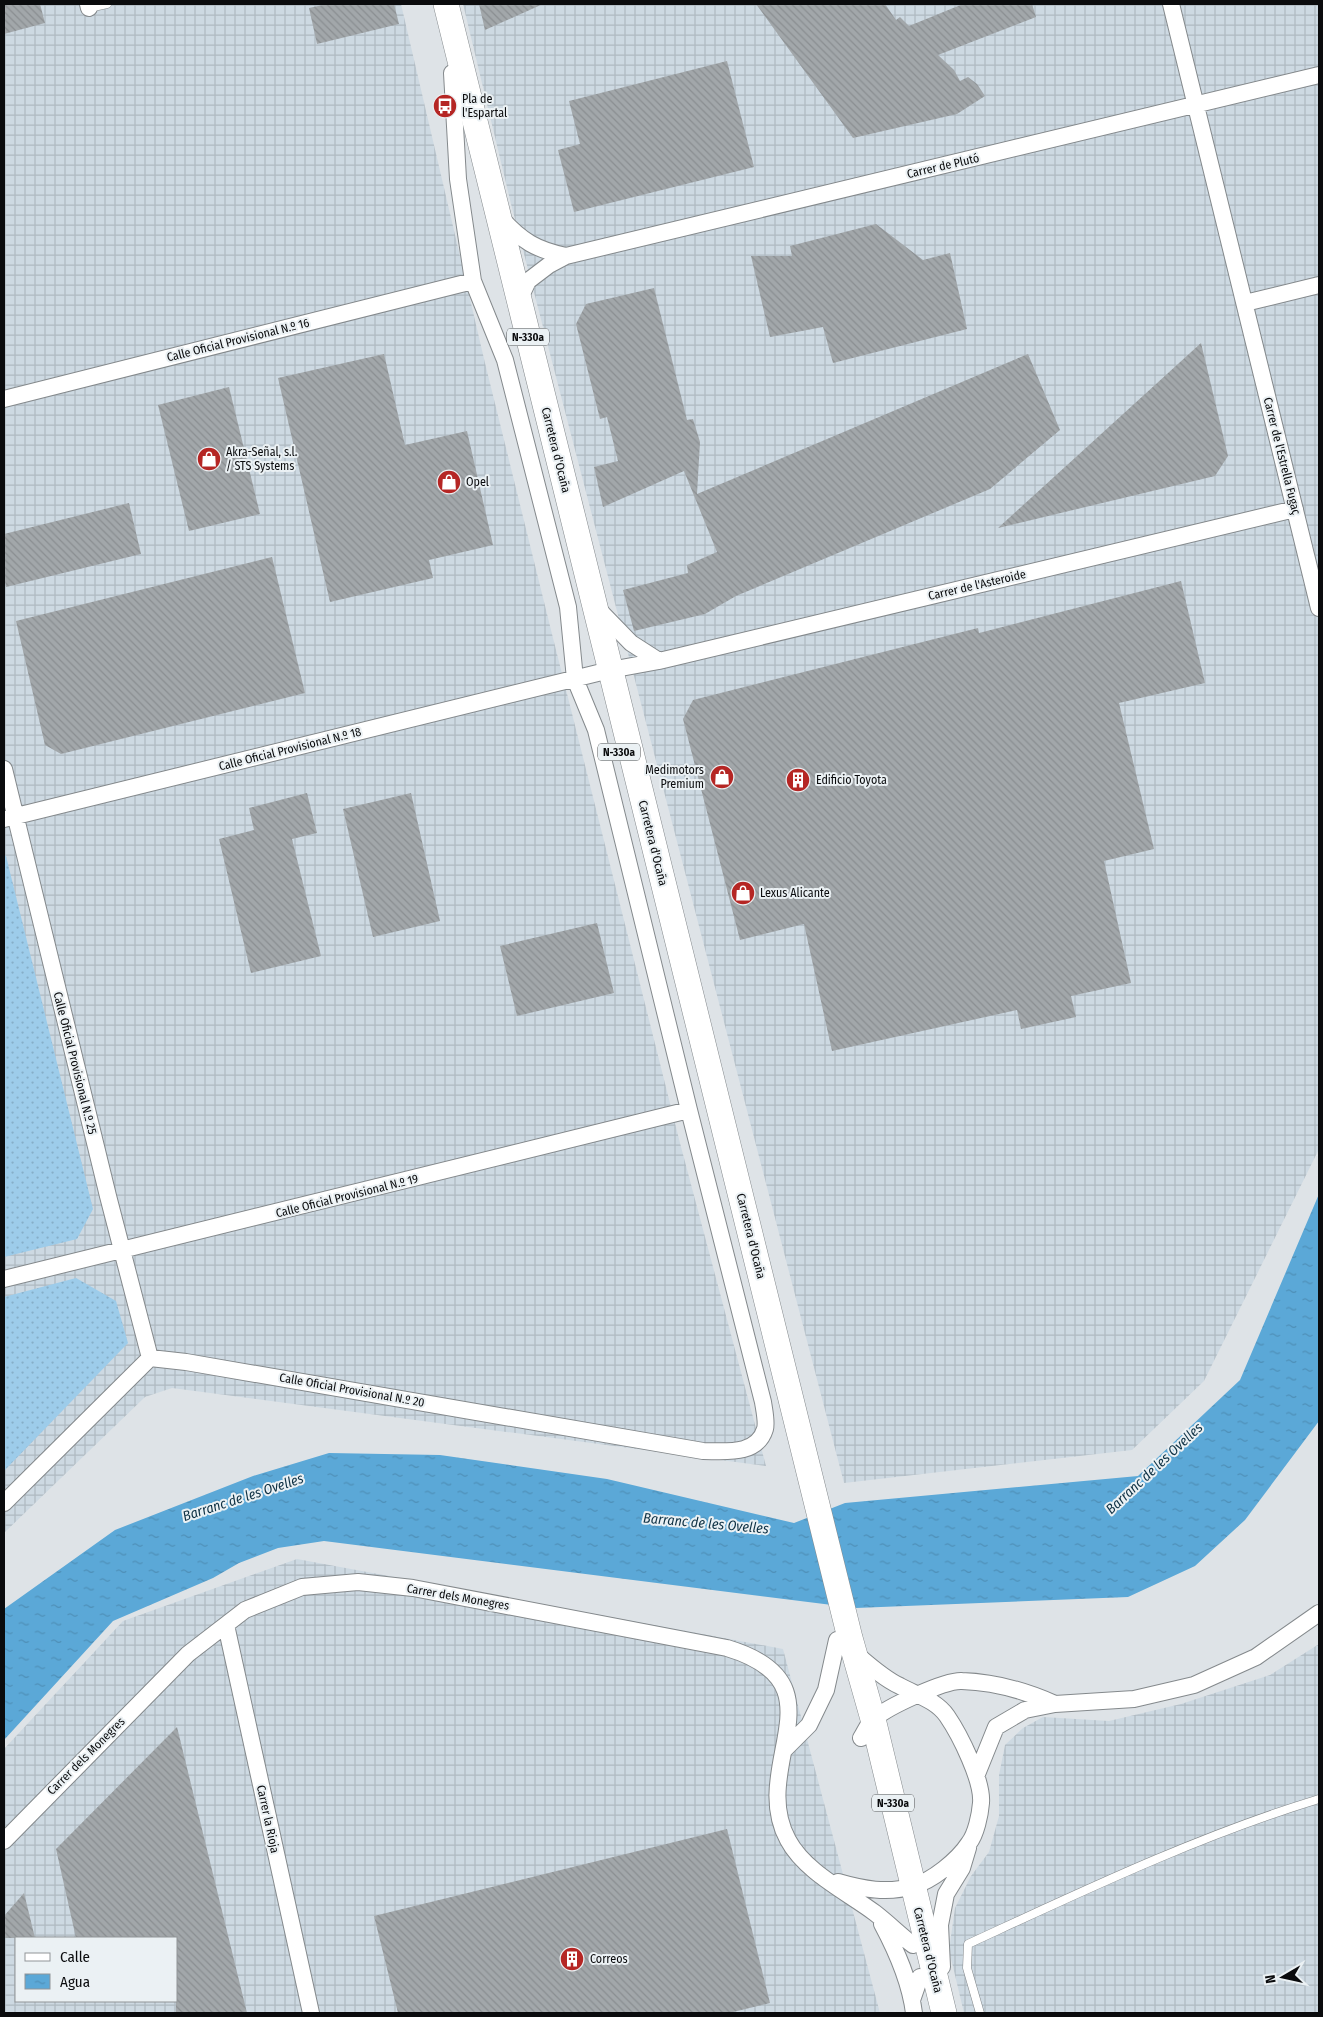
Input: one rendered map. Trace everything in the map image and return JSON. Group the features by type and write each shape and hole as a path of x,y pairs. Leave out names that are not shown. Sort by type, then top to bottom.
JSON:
{"main road":[{"name":"Carretera d'Ocaña","path":"434,4 605,672 809,1500 847,1643 905,1888 944,2013"},
{"name":"Carretera d'Ocaña","path":"446,4 594,606 605,672"},
{"name":"Carretera d'Ocaña","path":"905,1888 913,1945 920,1977 918,2009"}],"street":[{"name":"Carrer de l'Estrella Fugaç","path":"1171,4 1319,608"},
{"name":"Carretera d'Ocaña","path":"452,73 458,179 473,280 505,360 520,417 568,607 575,679 596,730 763,1402 765,1429 755,1443"},
{"name":"Carrer de Plutó","path":"519,300 528,281 549,265 566,256 1197,106 1319,75"},
{"name":"Carrer de Plutó","path":"497,214 511,229 542,251 566,256"},
{"name":"Calle Oficial Provisional N.º 16","path":"4,399 473,280"},
{"path":"1245,303 1319,285"},
{"name":"Carrer de l'Asteroide","path":"605,672 1295,509"},
{"path":"594,606 631,643 658,661"},
{"name":"Calle Oficial Provisional N.º 18","path":"10,818 605,672"},
{"name":"Calle Oficial Provisional N.º 25","path":"4,768 10,818 150,1358"},
{"name":"Calle Oficial Provisional N.º 19","path":"4,1279 689,1110"},
{"path":"4,1503 150,1358"},
{"name":"Calle Oficial Provisional N.º 20","path":"150,1358 195,1363 703,1450 740,1451 755,1443"},
{"name":"Carrer dels Monegres","path":"4,1841 188,1654 245,1610 302,1587 358,1582 413,1588 727,1648 750,1655 770,1669 784,1687 790,1707 785,1749 778,1767 776,1793 779,1819 788,1841 822,1877"},
{"path":"977,1774 996,1727 1025,1710 1055,1704 1134,1699 1194,1685 1256,1658 1319,1613"},
{"name":"Carrer la Rioja","path":"226,1625 310,2013"},
{"name":"Carretera d'Ocaña","path":"785,1749 809,1725 847,1643 900,1686 920,1694 947,1715 977,1774 981,1803 962,1868 946,1894 940,1926 941,1964 953,2013"},
{"path":"867,1728 920,1694 960,1680 1024,1690 1055,1704"},
{"path":"822,1877 863,1889 905,1888 925,1881 945,1867 970,1843"},
{"name":"Carretera d'Ocaña","path":"822,1877 876,1913 898,1953 918,2009"},
{"path":"876,1913 913,1945"}],"lane":[{"path":"88,6 107,4"},
{"path":"980,2013 967,1968 968,1944 1115,1876 1278,1811 1319,1799"}],"shaded area":[{"path":"4,4 401,4 485,363 552,634 680,1143 766,1466 172,1388 145,1397 4,1533"},
{"path":"463,4 1319,4 1319,1149 1204,1381 1132,1450 844,1483 511,204"},
{"path":"4,855 6,856 93,1209 77,1239 4,1257"},
{"path":"76,1278 116,1301 128,1343 4,1471 4,1297"},
{"path":"297,1559 783,1649 880,2013 4,2013 4,1749 123,1621"},
{"path":"1319,1644 1319,2013 964,2013 949,1950 955,1908 971,1876 989,1852 999,1816 999,1775 1005,1745 1023,1728 1043,1717 1109,1721 1181,1704 1270,1675"}],"water":[{"name":"Barranc de les Ovelles","path":"1319,1194 1319,1421 1245,1520 1195,1566 1128,1597 856,1608 324,1541 278,1548 239,1563 213,1578 113,1621 4,1740 4,1609 115,1530 253,1476 329,1453 440,1455 607,1479 794,1523 845,1503 1138,1476 1240,1380"}],"building":[{"path":"4,4 40,4 45,23 4,34"},
{"path":"327,4 394,4 399,24 317,44 309,8"},
{"path":"479,4 543,4 485,30"},
{"path":"756,4 885,4 896,20 900,17 909,26 963,4 1032,4 1036,17 938,55 954,70 960,81 968,77 977,84 985,96 957,114 853,138"},
{"path":"727,61 754,167 574,212 558,150 580,144 569,101"},
{"path":"876,224 923,260 950,253 967,329 833,363 823,327 770,337 751,256 792,256 790,246"},
{"path":"654,288 687,420 693,419 700,442 697,494 1028,354 1060,430 990,489 736,596 705,614 634,631 623,590 688,573 687,565 717,552 684,471 603,507 594,467 618,461 607,417 600,419 576,324 586,304"},
{"path":"1201,343 1228,456 1215,476 998,528"},
{"path":"384,354 405,445 467,431 493,545 429,560 433,578 330,602 278,378"},
{"name":"Akra-Señal, s.l. / STS Systems","path":"229,387 260,514 189,531 158,405"},
{"path":"129,503 141,554 6,587 4,576 4,534"},
{"path":"272,557 305,693 61,754 45,745 16,621"},
{"path":"1181,581 1205,683 1119,703 1154,849 1104,861 1131,983 1071,996 1076,1017 1021,1029 1017,1010 832,1051 804,924 740,940 683,719 693,700 978,628 979,633"},
{"path":"307,793 317,833 292,839 321,956 251,973 219,839 254,830 249,808"},
{"path":"411,793 440,921 373,937 343,809"},
{"path":"597,923 614,993 517,1016 500,946"},
{"path":"177,1727 247,2013 176,2013 176,2002 178,2002 178,1937 76,1937 56,1849"},
{"name":"Correos","path":"727,1829 770,2003 729,2013 398,2013 374,1916"},
{"path":"24,1893 35,1937 4,1938 4,1916"}],"place":[{"name":"Pla de l'Espartal","path":"445,106"},
{"name":"Akra-Señal, s.l. / STS Systems","path":"209,459"},
{"name":"Opel","path":"449,482"},
{"name":"Medimotors Premium","path":"722,777"},
{"name":"Edificio Toyota","path":"798,780"},
{"name":"Lexus Alicante","path":"743,893"},
{"name":"Correos","path":"572,1959"}]}
